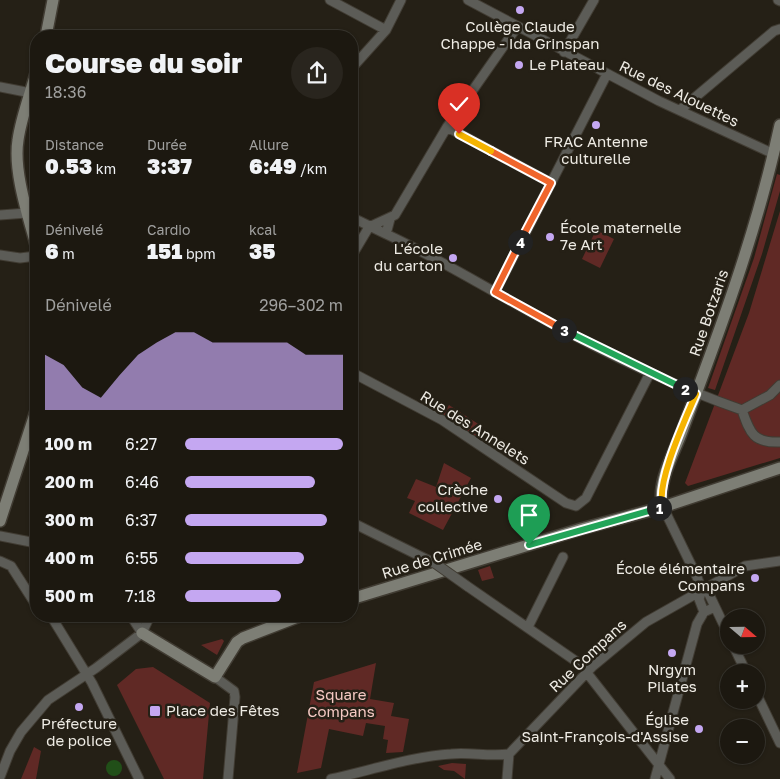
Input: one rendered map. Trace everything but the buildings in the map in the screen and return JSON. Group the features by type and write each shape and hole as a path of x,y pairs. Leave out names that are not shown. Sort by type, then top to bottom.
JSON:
{"street":[{"path":"47,30 53,0"},
{"path":"330,0 386,30"},
{"path":"358,61 386,30 401,0"},
{"name":"Rue des Alouettes","path":"468,0 607,74 774,154"},
{"path":"564,52 594,0"},
{"path":"386,234 390,219 447,127 517,27"},
{"path":"680,110 774,31 780,29"},
{"path":"495,292 607,74"},
{"path":"0,87 30,93"},
{"path":"30,97 18,140 18,166 30,224"},
{"name":"Rue Botzaris","path":"663,507 660,498 667,470 744,260 774,154 780,125"},
{"path":"447,127 551,183"},
{"path":"0,215 27,213"},
{"path":"358,245 369,227 390,219"},
{"path":"358,221 430,254 579,338 650,374 696,394 742,410 770,395 780,385"},
{"path":"0,255 20,258 30,257"},
{"name":"Rue des Annelets","path":"358,376 442,420 566,503 576,506 582,503 650,374"},
{"path":"742,410 750,431 754,436 763,440 780,442"},
{"path":"0,521 30,429"},
{"name":"Rue de Crimée","path":"358,597 581,529 663,507 780,468"},
{"path":"663,507 702,590 699,599 704,612"},
{"path":"358,525 436,564 580,664 670,779"},
{"path":"0,536 30,542"},
{"path":"528,627 563,557"},
{"path":"0,561 11,566 30,596"},
{"name":"Rue Compans","path":"509,754 587,672 646,622 745,566 780,561"},
{"path":"702,590 708,592 720,617"},
{"path":"655,779 697,624 704,612 715,607"},
{"path":"55,622 87,674 139,779"},
{"path":"136,622 142,633 234,691 228,779"},
{"path":"0,777 10,751 26,724 48,700 142,633 147,622"},
{"path":"214,677 237,642 284,622"},
{"path":"764,709 780,742"},
{"path":"331,779 452,754 497,756 509,754 507,779"}],"green space":[{"path":"777,174 780,175 780,191 762,254 715,390 708,388 754,258"},
{"path":"780,211 780,458 688,486 685,483 749,313"},
{"path":"596,230 614,239 600,268 582,259"},
{"path":"449,405 483,427 477,437 443,414"},
{"path":"444,463 471,478 443,530 409,513 415,501 407,498 416,479 436,487"},
{"path":"490,566 494,578 482,581 478,570"},
{"path":"222,639 224,641 217,655 201,645"},
{"name":"Square Compans","path":"376,663 370,699 394,703 391,716 409,719 403,752 386,753 388,740 383,739 385,726 366,723 363,736 329,729 321,768 297,773 314,682"},
{"path":"153,667 210,703 203,779 164,779 117,685 136,669"},
{"path":"34,747 41,751 36,779 21,779"},
{"path":"452,763 466,764 465,779 454,771 444,770 438,766"}],"shaded area":[{"path":"114,760 120,762 122,768 120,774 114,776 108,774 106,768 108,762"}],"place":[{"name":"Collège Claude Chappe - Ida Grinspan","path":"520,10"},
{"name":"Le Plateau","path":"519,65"},
{"name":"FRAC Antenne culturelle","path":"596,125"},
{"name":"École maternelle 7e Art","path":"550,237"},
{"name":"L'école du carton","path":"453,258"},
{"name":"Crèche collective","path":"498,499"},
{"name":"École élémentaire Compans","path":"755,578"},
{"name":"Nrgym Pilates","path":"672,653"},
{"name":"Préfecture de police","path":"79,707"},
{"name":"Place des Fêtes","path":"155,711"},
{"name":"Église Saint-François-d'Assise","path":"699,729"}],"route":[{"path":"459,134 551,183 495,292 641,370 696,394 667,470 660,498 663,507 529,545"}]}
